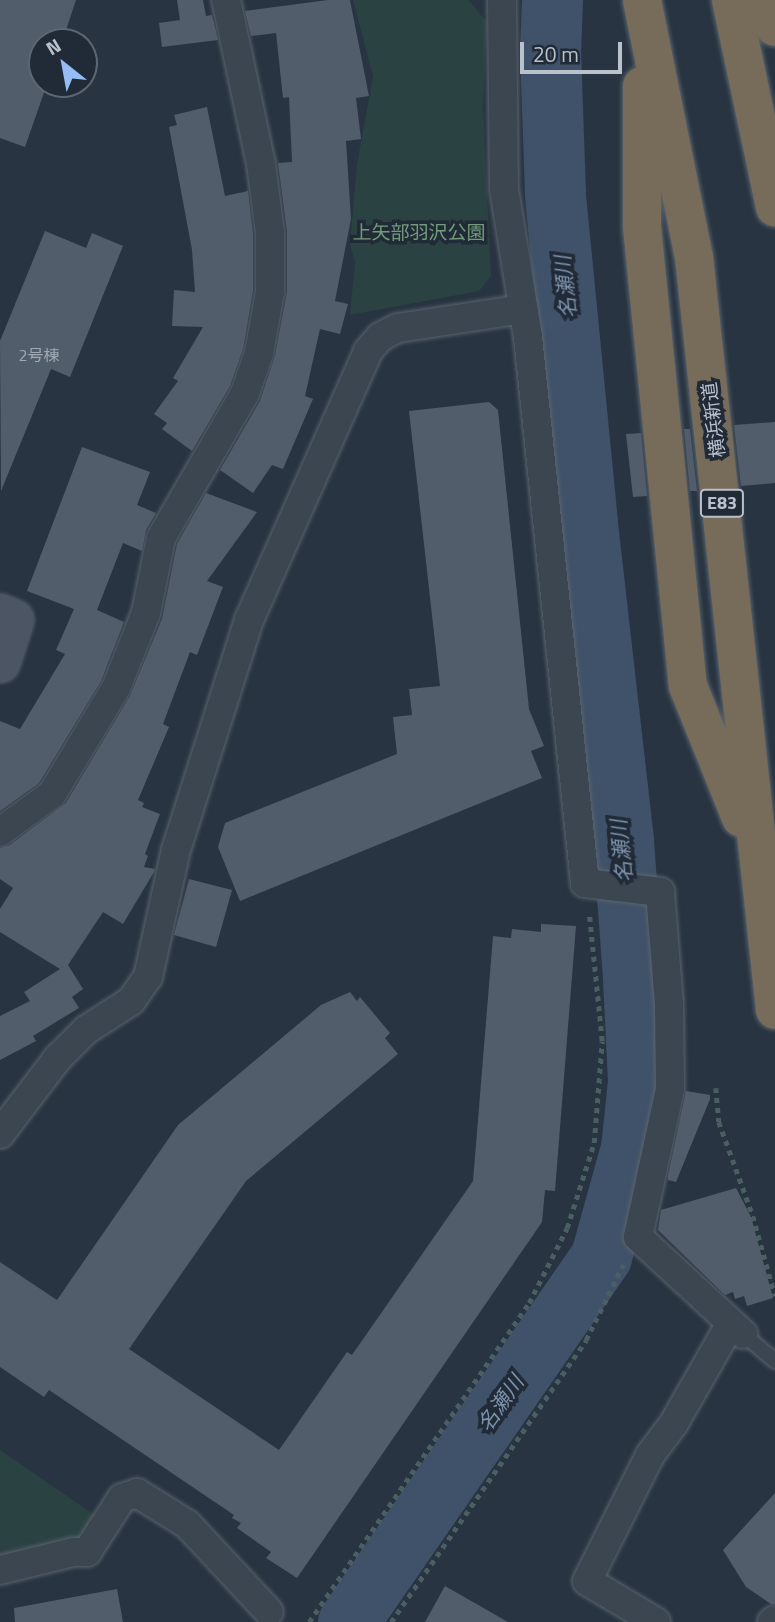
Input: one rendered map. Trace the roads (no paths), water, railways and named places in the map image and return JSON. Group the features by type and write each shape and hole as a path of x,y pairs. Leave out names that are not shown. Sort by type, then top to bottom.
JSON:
{"highway":[{"name":"横浜新道","path":"642,0 694,257 775,1010"},
{"path":"642,0 642,227 688,686 758,860"},
{"path":"732,0 775,207"},
{"path":"761,0 775,27"}],"street":[{"path":"0,832 52,794 116,688 146,613 161,538 245,393 259,353 270,292 270,233 261,163 226,0"},
{"path":"502,0 504,189 524,309 589,883 660,892 669,1006 670,1089 638,1237 737,1328 650,1455 587,1581 656,1622"},
{"path":"0,1134 58,1058 86,1030 131,1001 148,977 176,850 249,620 368,351 380,337 398,328 524,309"},
{"path":"0,614 14,620 0,663"},
{"path":"0,1570 74,1552 87,1552 122,1498 137,1493 187,1524 269,1612"}],"lane":[{"path":"737,1328 775,1361"}],"waterway":[{"name":"名瀬川","path":"348,1622 601,1256 631,1148 638,1081 633,977 623,840 587,522 555,193 550,52 552,0"}],"park label":[{"name":"上矢部羽沢公園","path":"419,232"}]}
